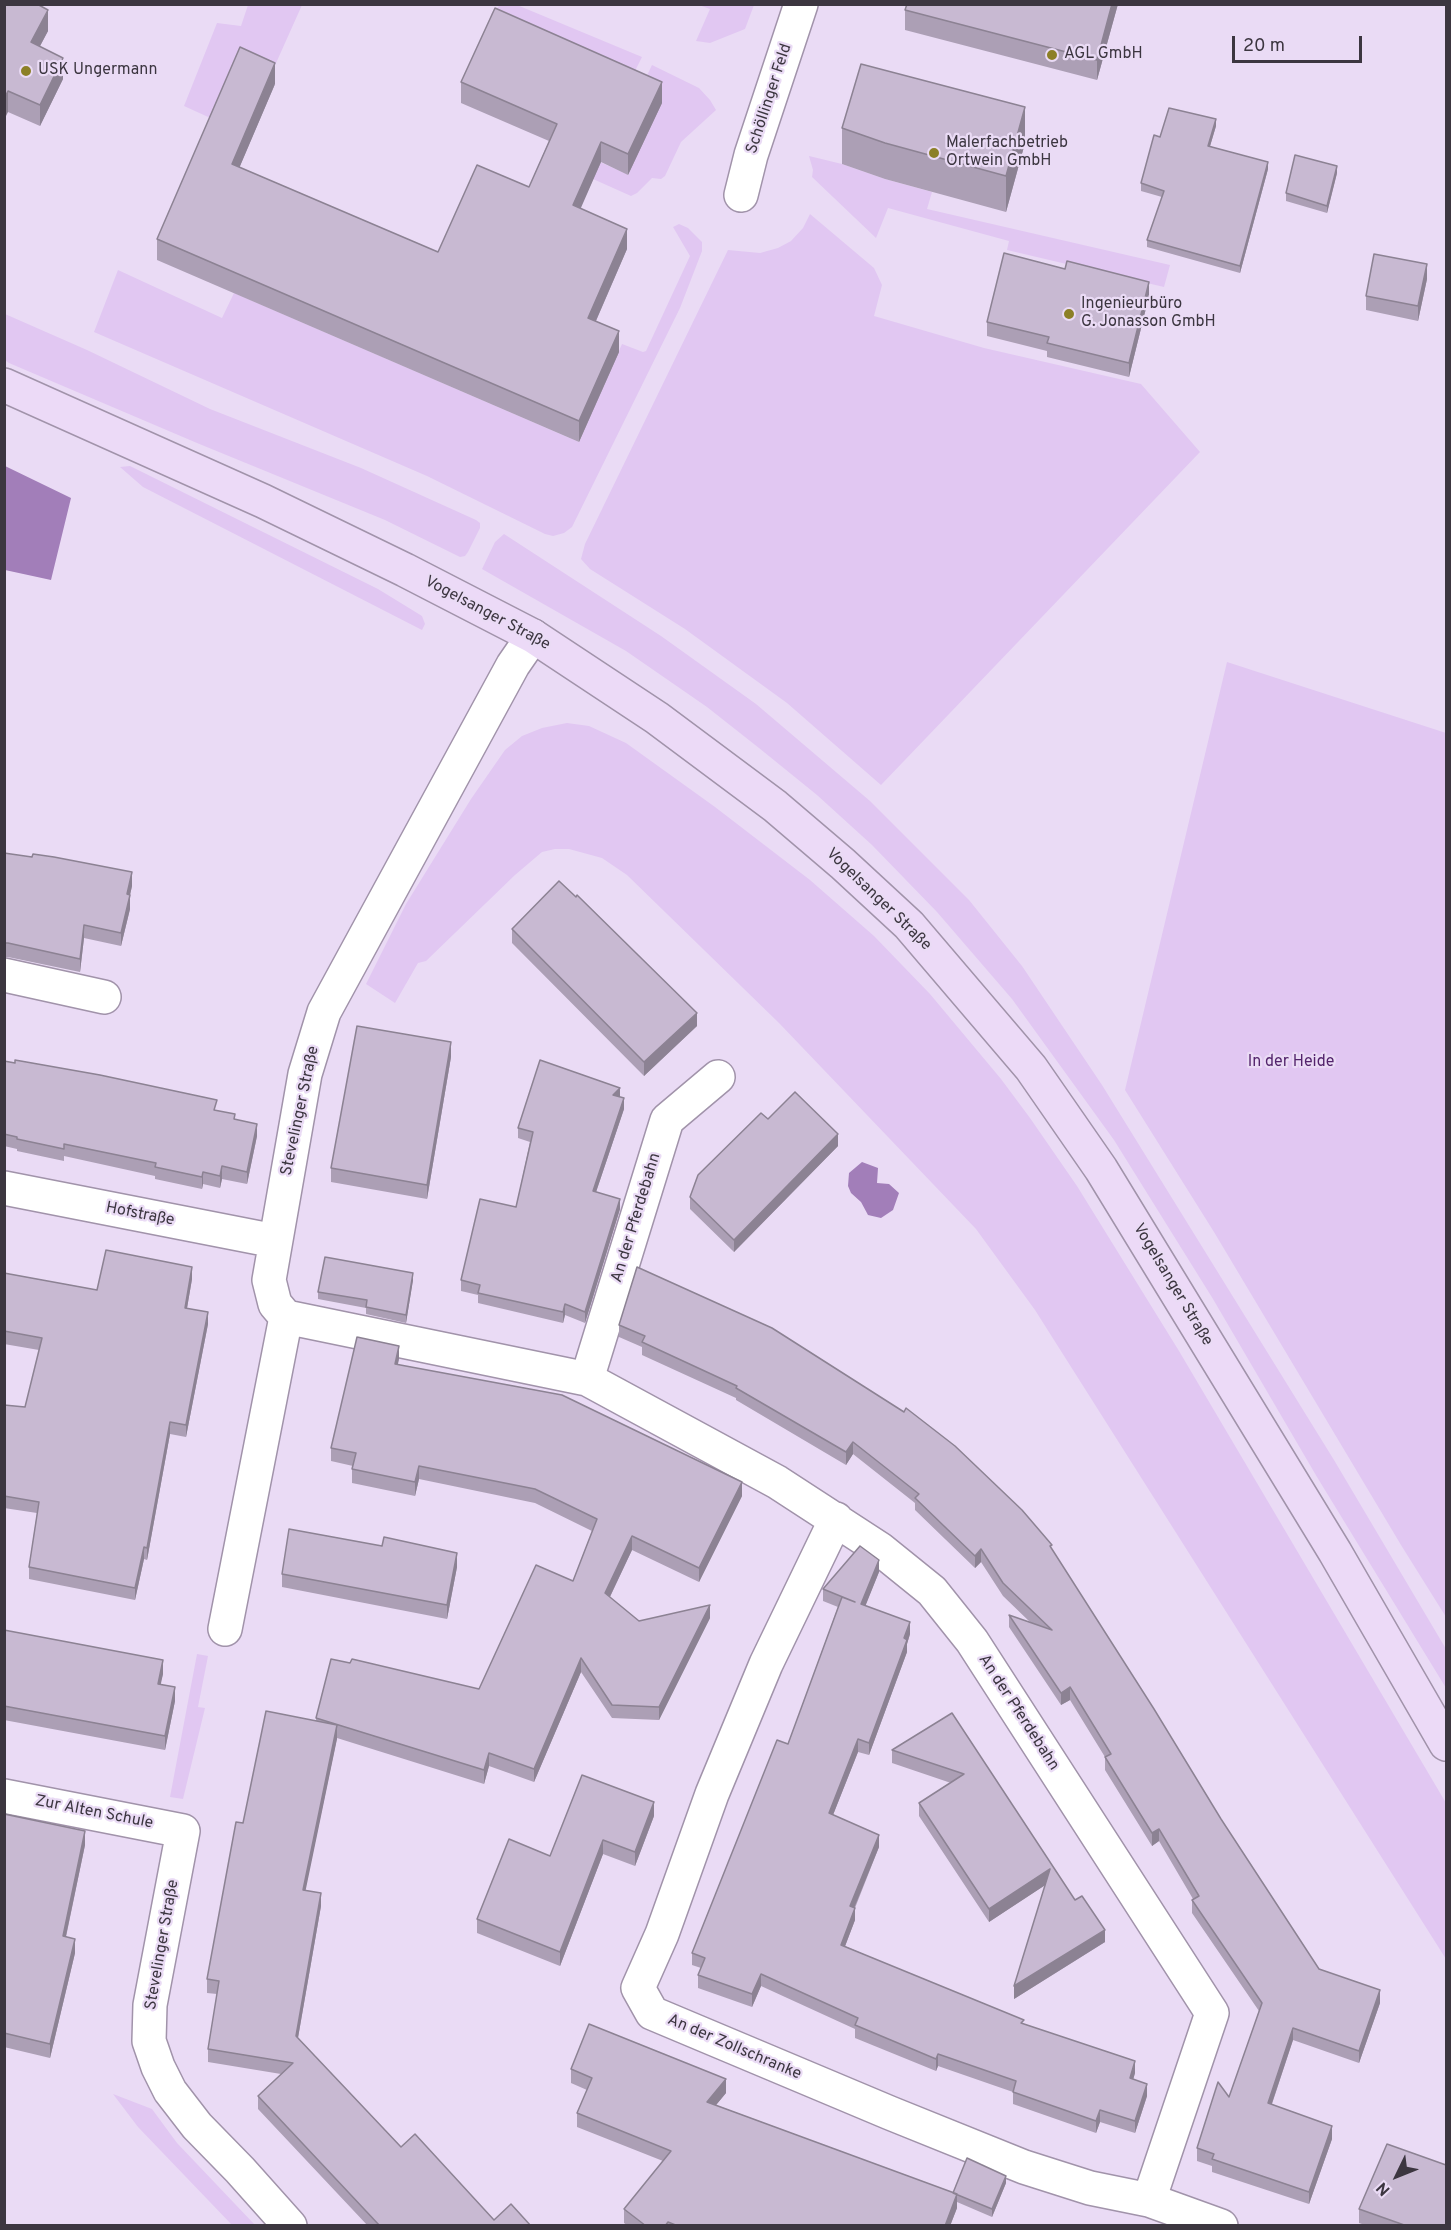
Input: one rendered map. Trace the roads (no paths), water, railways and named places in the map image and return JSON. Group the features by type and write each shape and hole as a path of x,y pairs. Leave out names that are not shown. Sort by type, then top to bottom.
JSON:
{"main road":[{"name":"Vogelsanger Straße","path":"4,385 263,501 533,636 657,718 775,806 909,925 1031,1068 1101,1169 1335,1552 1446,1744"}],"street":[{"name":"Schöllinger Feld","path":"741,195 751,154 801,4"},
{"name":"Stevelinger Straße","path":"286,1317 275,1304 269,1280 305,1074 324,1012 513,665 533,636"},
{"path":"4,975 104,997"},
{"name":"An der Pferdebahn","path":"587,1378 667,1120 718,1077"},
{"name":"Hofstraße","path":"4,1188 275,1241"},
{"path":"225,1629 286,1317"},
{"name":"An der Pferdebahn","path":"286,1317 587,1378 777,1482 880,1549 932,1592 972,1641 1212,2013 1149,2200"},
{"name":"An der Zollschranke","path":"836,1519 766,1664 712,1794 662,1934 638,1988 652,2013 814,2082 1024,2167 1090,2188 1149,2200 1221,2226"},
{"name":"Zur Alten Schule","path":"4,1796 183,1831"},
{"name":"Stevelinger Straße","path":"183,1831 150,2005 149,2041 170,2091 197,2126 290,2226"}],"place":[{"name":"AGL GmbH","path":"1052,55"},
{"name":"USK Ungermann","path":"26,71"},
{"name":"Malerfachbetrieb Ortwein GmbH","path":"934,153"},
{"name":"Ingenieurbüro G. Jonasson GmbH","path":"1069,314"}],"park label":[{"name":"In der Heide","path":"1291,1063"}]}
